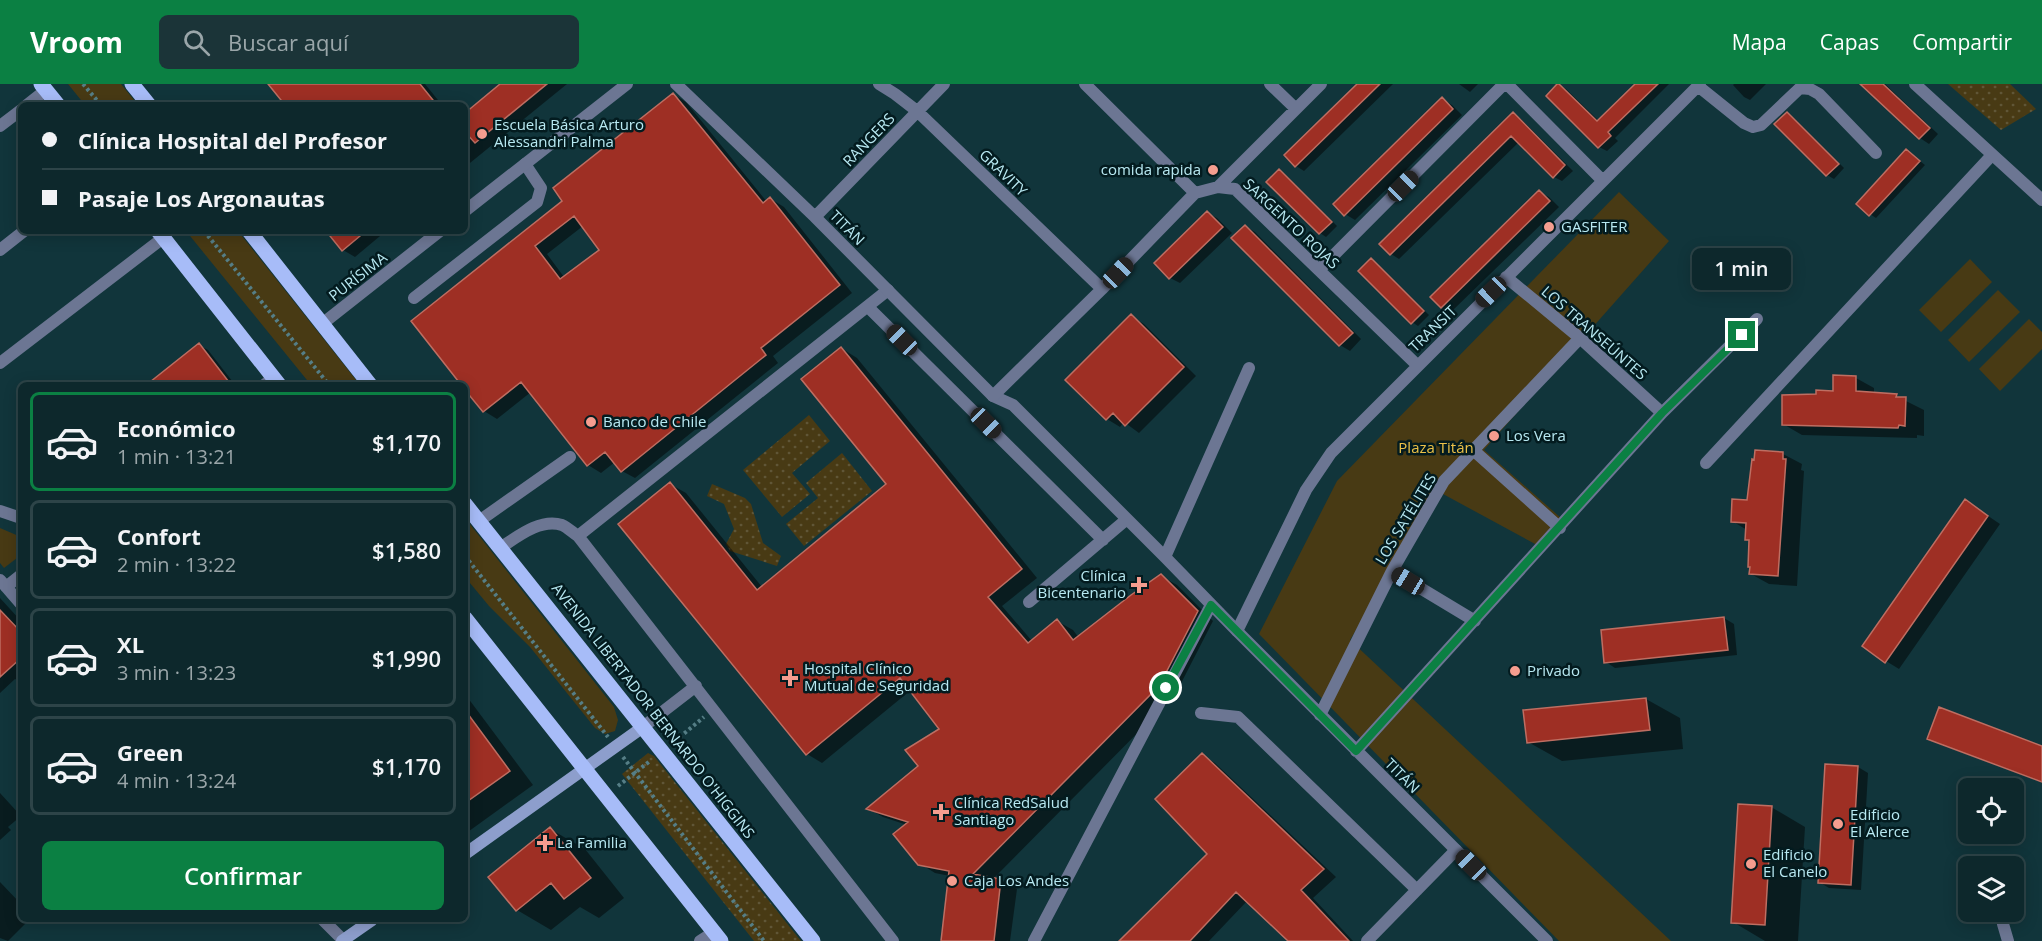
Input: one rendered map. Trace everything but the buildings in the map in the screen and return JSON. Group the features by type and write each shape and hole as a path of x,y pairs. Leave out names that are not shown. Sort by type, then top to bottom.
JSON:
{"main road":[{"path":"132,84 147,102"},
{"path":"43,87 56,102"},
{"path":"161,234 271,382"},
{"path":"251,234 368,382"},
{"name":"AVENIDA LIBERTADOR BERNARDO O'HIGGINS","path":"468,508 813,941"},
{"path":"468,622 717,936"},
{"path":"468,852 586,770 643,727"},
{"path":"342,941 369,922"}],"street":[{"path":"468,209 627,84"},
{"name":"TITÁN","path":"676,84 815,217 993,396 1013,405 1547,941"},
{"name":"GRAVITY","path":"879,84 917,111 1102,289"},
{"name":"RANGERS","path":"815,217 944,84"},
{"path":"993,396 1195,193 1085,84"},
{"path":"1270,84 1296,109"},
{"path":"1218,187 1321,84"},
{"path":"1319,270 1505,84 1603,181"},
{"path":"1915,84 2042,200"},
{"path":"1699,85 1744,123 1752,127 1761,125 1800,88 1810,89 1819,94 1876,153"},
{"name":"TRANSIT","path":"1237,631 1314,476 1331,453 1699,85"},
{"path":"30,102 43,87"},
{"path":"0,126 18,112"},
{"path":"1706,463 1992,155"},
{"path":"414,298 537,202 542,188 525,164"},
{"name":"SARGENTO ROJAS","path":"1195,193 1218,187 1235,189 1417,365"},
{"path":"0,250 20,234"},
{"path":"0,363 161,234"},
{"name":"PURÍSIMA","path":"322,324 436,234"},
{"name":"LOS TRANSEÚNTES","path":"1506,277 1580,338 1662,413"},
{"path":"578,536 888,290"},
{"path":"868,307 1102,540"},
{"path":"1356,751 1662,413 1758,319"},
{"name":"LOS SATÉLITES","path":"1320,715 1392,571 1444,481 1580,338"},
{"path":"1165,557 1249,368"},
{"path":"1472,449 1560,528"},
{"path":"478,520 570,458"},
{"path":"0,511 18,517"},
{"path":"1029,602 1127,519"},
{"path":"500,548 528,530 546,525 562,525 578,536 893,941"},
{"path":"1392,571 1475,621"},
{"path":"18,576 3,584 18,601"},
{"path":"1034,941 1211,605"},
{"path":"643,727 696,686"},
{"path":"1201,712 1238,717 1417,890"},
{"path":"1366,941 1456,850"},
{"path":"325,922 342,941"},
{"path":"2003,924 2008,941"},
{"path":"700,941 717,936"}],"path":[{"path":"83,84 98,102"},
{"path":"206,234 327,382"}],"green space":[{"path":"68,84 121,84 136,102 83,102"},
{"path":"1948,84 2010,84 2036,109 2001,130"},
{"name":"Plaza Titán","path":"1619,192 1669,241 1484,450 1561,518 1537,545 1443,494 1421,523 1350,640 1671,941 1559,941 1259,634 1337,481"},
{"path":"188,234 240,234 358,382 309,382"},
{"path":"1970,259 1992,282 1941,332 1919,310"},
{"path":"1998,290 2020,312 1969,362 1948,340"},
{"path":"2029,319 2042,332 2042,349 2000,391 1979,369"},
{"path":"809,415 830,441 792,473 810,494 782,517 743,470"},
{"path":"842,453 872,491 804,546 786,524 818,498 806,483"},
{"path":"712,484 745,498 751,504 763,543 781,556 777,566 730,551 726,544 734,529 724,504 707,496"},
{"path":"468,522 614,707 618,720 615,731 605,734 595,728 530,647 489,606 468,581"},
{"path":"0,528 18,536 18,557 4,568 0,563"},
{"path":"648,753 654,756 801,941 754,941 622,774"}],"place":[{"name":"Escuela Básica Arturo Alessandri Palma","path":"482,134"},
{"name":"comida rapida","path":"1213,170"},
{"name":"GASFITER","path":"1549,227"},
{"name":"Banco de Chile","path":"591,422"},
{"name":"Los Vera","path":"1494,436"},
{"name":"Clínica Bicentenario","path":"1139,585"},
{"name":"Privado","path":"1515,671"},
{"name":"Hospital Clínico Mutual de Seguridad","path":"790,678"},
{"name":"Clínica RedSalud Santiago","path":"941,812"},
{"name":"Edificio El Alerce","path":"1838,824"},
{"name":"La Familia","path":"545,843"},
{"name":"Edificio El Canelo","path":"1751,864"},
{"name":"Caja Los Andes","path":"952,881"}],"route":[{"path":"1166,688 1211,605 1356,751 1662,413 1742,335"}]}
